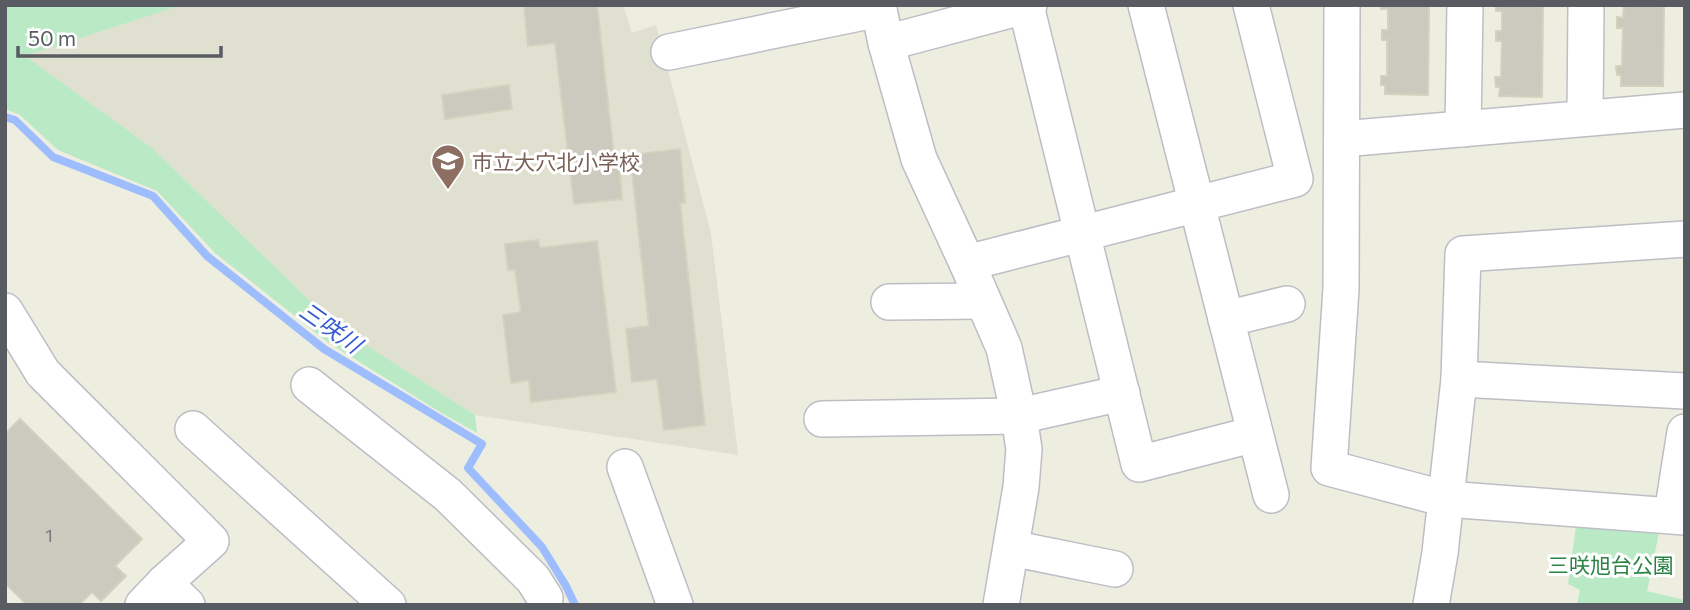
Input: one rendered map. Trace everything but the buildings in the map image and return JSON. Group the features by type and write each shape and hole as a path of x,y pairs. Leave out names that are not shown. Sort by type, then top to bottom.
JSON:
{"street":[{"path":"1146,5 1271,495"},
{"path":"967,263 1295,179 1251,5"},
{"path":"1342,5 1341,289 1329,468 1446,499 1678,516 1685,432"},
{"path":"1463,129 1465,5"},
{"path":"1585,118 1586,5"},
{"path":"886,43 1028,6 1139,464 1255,434"},
{"path":"669,52 878,7 919,159 1004,348 1019,416 1024,449 1021,487 1001,605"},
{"path":"1342,139 1685,110"},
{"path":"1435,604 1459,379 1463,254 1685,239"},
{"path":"889,302 983,301"},
{"path":"1226,319 1287,304"},
{"path":"5,311 43,373 211,541 165,598"},
{"path":"1459,379 1685,391"},
{"path":"309,385 449,495 533,579 548,603"},
{"path":"822,419 1019,416 1122,393"},
{"path":"193,429 388,605"},
{"path":"625,467 675,605"},
{"path":"1011,548 1115,569"}],"shaded area":[{"name":"市立大穴北小学校","path":"182,5 623,5 632,33 656,25 711,233 738,455 475,415 335,325 152,148 24,56"}],"green space":[{"path":"5,5 182,5 25,56 152,148 335,325 475,415 477,433 329,343 215,253 157,191 58,150 20,115 5,109"},
{"name":"三咲旭台公園","path":"1577,519 1661,523 1647,591 1685,600 1685,605 1577,605 1580,590 1568,584"}],"waterway":[{"name":"三咲川","path":"5,117 15,120 53,157 153,196 207,256 324,349 482,444 468,468 542,547 575,605"}],"place":[{"name":"市立大穴北小学校","path":"448,191"}]}
